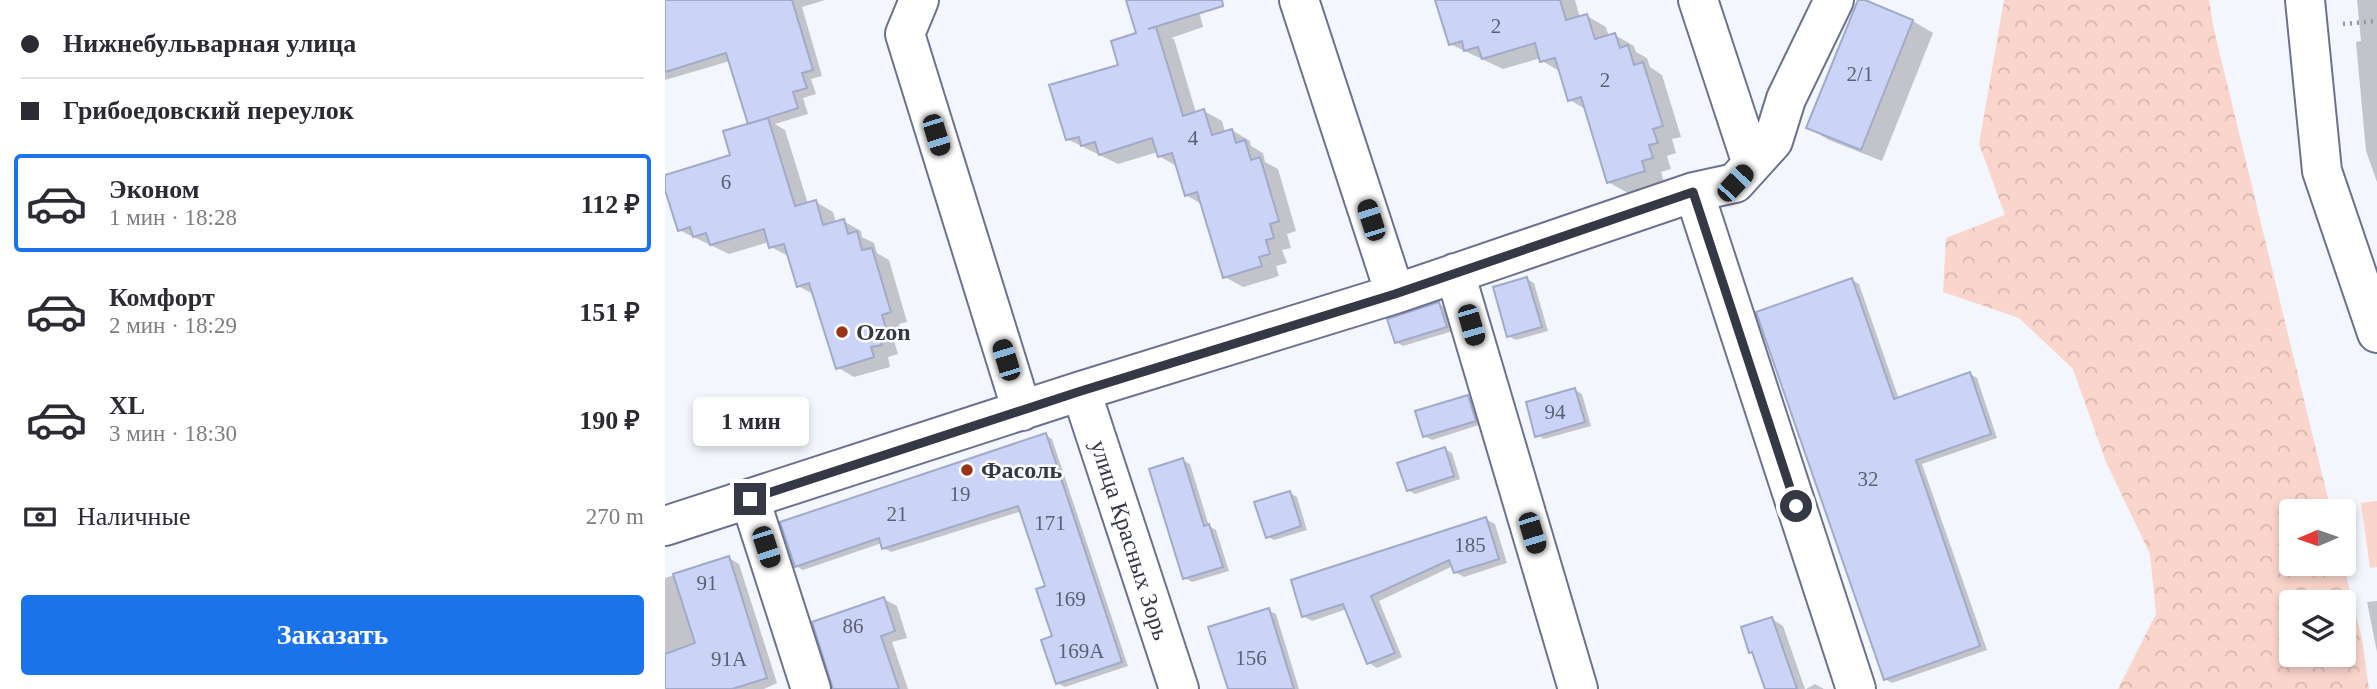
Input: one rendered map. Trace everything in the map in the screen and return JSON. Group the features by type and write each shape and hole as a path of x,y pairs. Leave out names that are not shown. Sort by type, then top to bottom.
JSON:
{"street":[{"path":"919,0 905,34 1022,411"},
{"path":"1299,0 1395,294"},
{"path":"1698,0 1752,164"},
{"path":"665,526 1081,391 1395,294 1693,192 1735,183 1773,141 1786,99 1834,0"},
{"path":"2305,0 2322,171 2377,333"},
{"path":"1693,192 1856,689"},
{"path":"1455,273 1578,689"},
{"name":"улица Красных Зорь","path":"1081,391 1179,689"},
{"path":"750,499 811,689"}],"green space":[{"path":"2004,0 2209,0 2214,30 2328,499 2279,499 2279,576 2346,576 2350,590 2279,590 2279,667 2356,667 2356,615 2369,689 2118,689 2156,614 2150,554 2106,462 2073,369 2019,318 1943,292 1946,238 2005,215 1979,144"},
{"path":"2377,501 2377,567 2370,568 2361,503"}],"building":[{"path":"665,0 792,0 813,70 802,73 807,88 793,92 798,108 748,124 726,53 665,72"},
{"path":"1126,0 1222,0 1223,6 1148,29 1156,27 1183,116 1204,109 1212,135 1232,129 1236,143 1245,140 1251,160 1260,157 1279,221 1270,224 1274,238 1266,240 1270,254 1259,257 1262,266 1223,278 1197,192 1185,196 1172,153 1158,157 1152,138 1099,155 1095,142 1081,146 1079,137 1066,140 1049,85 1118,65 1111,41 1136,33"},
{"path":"1435,0 1560,0 1566,20 1587,14 1595,39 1615,33 1620,48 1628,45 1634,65 1643,62 1663,126 1653,129 1658,143 1649,145 1653,158 1642,161 1645,171 1607,183 1581,97 1568,101 1555,58 1540,62 1535,43 1482,59 1478,47 1464,51 1462,41 1449,45"},
{"path":"1858,0 1865,0 1913,20 1861,150 1806,128"},
{"path":"768,118 795,206 816,200 823,225 844,219 848,234 857,231 862,250 872,248 891,312 882,315 886,329 877,331 882,345 871,347 874,357 836,369 809,283 797,287 784,244 769,248 764,229 710,245 706,233 693,237 690,227 678,231 665,190 665,175 730,155 723,131"},
{"path":"1527,277 1542,327 1507,337 1493,287"},
{"path":"1852,278 1894,399 1970,372 1991,434 1916,460 1980,646 1884,680 1756,312"},
{"path":"1439,302 1447,327 1395,343 1387,319"},
{"path":"1575,388 1585,422 1535,437 1526,402"},
{"path":"1468,395 1476,421 1423,437 1415,411"},
{"path":"1046,433 1122,662 1056,684 1041,640 1052,636 1036,589 1045,586 1018,506 882,549 879,538 795,567 780,522"},
{"path":"1445,447 1454,476 1407,491 1397,463"},
{"path":"1183,458 1204,526 1209,524 1223,567 1183,579 1149,469"},
{"path":"1290,491 1301,526 1266,538 1254,502"},
{"path":"1486,517 1499,559 1454,573 1449,560 1371,596 1395,653 1367,664 1343,604 1302,617 1291,580"},
{"path":"729,556 767,678 732,689 665,689 665,654 695,643 673,574"},
{"path":"884,597 895,631 881,636 899,689 833,689 812,622"},
{"path":"1269,608 1294,689 1228,689 1208,627"},
{"path":"1772,617 1797,689 1765,689 1752,652 1749,653 1741,627"}],"place":[{"name":"Ozon","path":"842,332"},
{"name":"Фасоль","path":"967,470"}],"route":[{"path":"750,499 1081,391 1395,294 1693,192 1796,506"}]}
